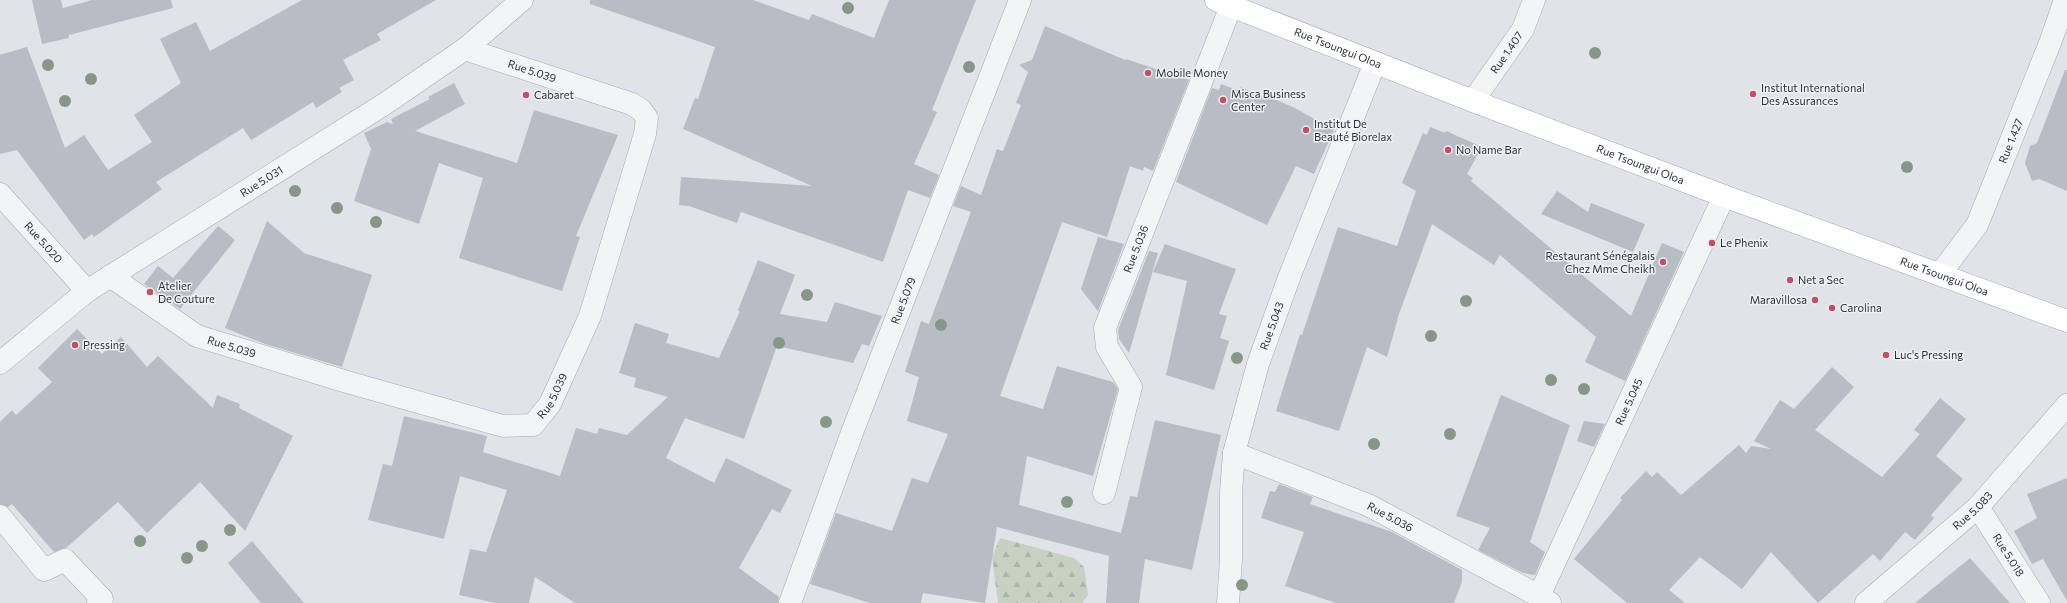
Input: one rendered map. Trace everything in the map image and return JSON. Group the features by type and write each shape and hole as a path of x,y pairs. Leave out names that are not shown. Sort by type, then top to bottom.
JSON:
{"main road":[{"name":"Rue Tsoungui Oloa","path":"1224,3 1473,101 1724,196 2067,321"}],"street":[{"name":"Rue 5.031","path":"0,363 88,291 383,105 466,49 522,0"},
{"name":"Rue 5.079","path":"790,603 856,423 1020,0"},
{"name":"Rue 1.407","path":"1473,101 1523,29 1534,0"},
{"name":"Rue 1.427","path":"1940,274 1977,225 2058,46 2065,0"},
{"name":"Rue 5.036","path":"1104,493 1131,388 1107,347 1105,328 1224,3"},
{"name":"Rue 5.039","path":"110,276 197,336 347,382 503,426 533,425 550,404 590,316 645,134 647,118 641,110 632,104 466,49"},
{"name":"Rue 5.043","path":"1228,603 1231,559 1231,492 1234,453 1260,357 1290,275 1375,63"},
{"name":"Rue 5.020","path":"0,194 88,291"},
{"name":"Rue 5.045","path":"1545,600 1724,196"},
{"name":"Rue 5.083","path":"1866,603 1978,507 2067,405"},
{"name":"Rue 5.036","path":"1234,453 1368,506 1545,600"},
{"name":"Rue 5.018","path":"1978,507 2038,603"},
{"path":"0,516 44,570 65,560 102,599 98,603"}],"green space":[{"path":"1000,538 1074,558 1084,567 1088,595 1082,603 998,603 992,557"}],"building":[{"path":"32,0 61,0 63,8 92,0 171,0 173,8 69,35 69,38 42,44"},
{"path":"302,0 436,0 377,34 381,40 343,60 354,80 339,88 342,92 316,108 313,102 251,140 243,128 156,182 162,189 94,237 92,234 84,240 17,150 0,154 0,55 27,47 65,148 84,135 108,170 152,142 134,115 181,83 160,39 196,22 210,51"},
{"path":"590,0 753,0 809,20 812,14 874,38 889,0 976,0 932,110 937,112 914,164 939,175 930,198 908,190 883,262 741,212 737,223 689,206 679,205 681,177 812,186 683,129 695,98 698,99 715,47 590,4"},
{"path":"1045,26 1125,60 1126,59 1189,80 1153,171 1144,167 1143,171 1130,166 1107,237 1062,222 1000,396 1043,409 1057,366 1113,382 1118,389 1093,476 1027,456 1019,505 1121,533 1130,496 1137,497 1155,420 1221,435 1192,570 1145,559 1139,603 1106,603 1109,556 997,527 985,603 923,593 921,603 870,603 810,584 836,513 892,531 912,478 928,483 948,434 907,421 919,377 905,372 921,321 929,324 971,212 953,206 961,186 981,195 997,149 1003,151 1021,105 1016,103 1028,72 1019,65 1032,60"},
{"path":"2065,70 2067,70 2067,191 2039,179 2032,181 2025,163 2030,146 2037,143"},
{"path":"454,83 465,104 415,131 517,163 534,110 618,135 576,236 580,237 562,291 459,258 483,178 439,163 419,224 354,201 371,149 364,133 387,122 393,124 391,119 430,99 428,97"},
{"path":"1221,84 1240,91 1241,87 1265,98 1267,96 1295,108 1334,130 1314,174 1296,166 1267,225 1176,182 1212,88 1219,90"},
{"path":"1430,127 1445,133 1446,131 1482,147 1467,174 1473,178 1471,181 1631,316 1662,243 1684,252 1625,381 1585,362 1596,337 1500,255 1494,265 1432,224 1399,314 1387,357 1367,347 1339,431 1276,411 1300,334 1302,335 1338,227 1397,246 1416,191 1402,183 1423,133 1427,135"},
{"path":"1557,191 1588,212 1591,203 1645,224 1633,252 1541,214"},
{"path":"267,221 304,253 372,275 342,367 265,344 225,328"},
{"path":"218,226 235,240 180,309 144,284 158,266 173,278"},
{"path":"1098,237 1124,244 1098,311 1081,289"},
{"path":"1165,244 1236,269 1219,314 1227,316 1220,338 1229,341 1214,390 1166,375 1187,281 1153,272"},
{"path":"1149,251 1158,253 1129,353 1119,339 1118,330"},
{"path":"758,260 795,275 780,314 827,322 835,302 882,316 869,346 862,344 853,363 777,346 744,439 685,418 666,458 714,483 726,458 792,490 780,513 772,509 739,568 779,597 778,603 575,603 535,577 529,603 496,603 459,595 470,549 486,552 507,490 460,476 444,539 368,520 383,464 392,466 404,416 487,436 483,452 560,476 576,428 597,434 599,428 627,435 668,397 634,387 636,378 619,373 635,323 669,334 666,343 719,358 740,311 738,310"},
{"path":"77,329 102,354 121,337 147,367 158,356 213,408 217,395 240,404 239,408 293,436 245,531 200,482 147,533 118,502 66,548 54,552 12,504 8,507 0,504 0,422 12,410 16,415 52,382 38,368"},
{"path":"1832,367 1854,387 1815,430 1882,477 1920,434 1914,430 1940,398 1966,419 1936,456 1963,479 1931,515 1934,518 1915,540 1905,532 1880,561 1873,554 1818,603 1771,552 1742,589 1700,557 1669,590 1685,603 1627,603 1574,559 1622,500 1620,498 1646,471 1652,477 1657,472 1681,495 1739,445 1746,453 1751,446 1771,449 1754,441 1780,400 1794,409"},
{"path":"1501,395 1570,425 1530,542 1545,552 1535,575 1523,573 1478,550 1490,528 1456,516"},
{"path":"1584,421 1605,424 1594,447 1577,441"},
{"path":"2067,478 2067,601 2043,559 2032,564 2014,531 2037,518 2027,494"},
{"path":"1279,484 1313,497 1310,504 1392,532 1462,570 1462,582 1454,603 1336,603 1285,586 1304,532 1261,518 1270,491 1275,492"},
{"path":"252,541 304,603 261,603 228,563"},
{"path":"1970,558 2010,603 1915,603"}],"place":[{"name":"Mobile Money","path":"1148,73"},
{"name":"Institut International Des Assurances","path":"1753,94"},
{"name":"Cabaret","path":"526,95"},
{"name":"Misca Business Center","path":"1223,100"},
{"name":"Institut De Beauté Biorelax","path":"1306,130"},
{"name":"No Name Bar","path":"1448,150"},
{"name":"Le Phenix","path":"1712,243"},
{"name":"Restaurant Sénégalais Chez Mme Cheikh","path":"1663,262"},
{"name":"Net a Sec","path":"1790,280"},
{"name":"Atelier De Couture","path":"150,292"},
{"name":"Maravillosa","path":"1815,300"},
{"name":"Carolina","path":"1832,308"},
{"name":"Pressing","path":"75,345"},
{"name":"Luc's Pressing","path":"1886,355"}]}
